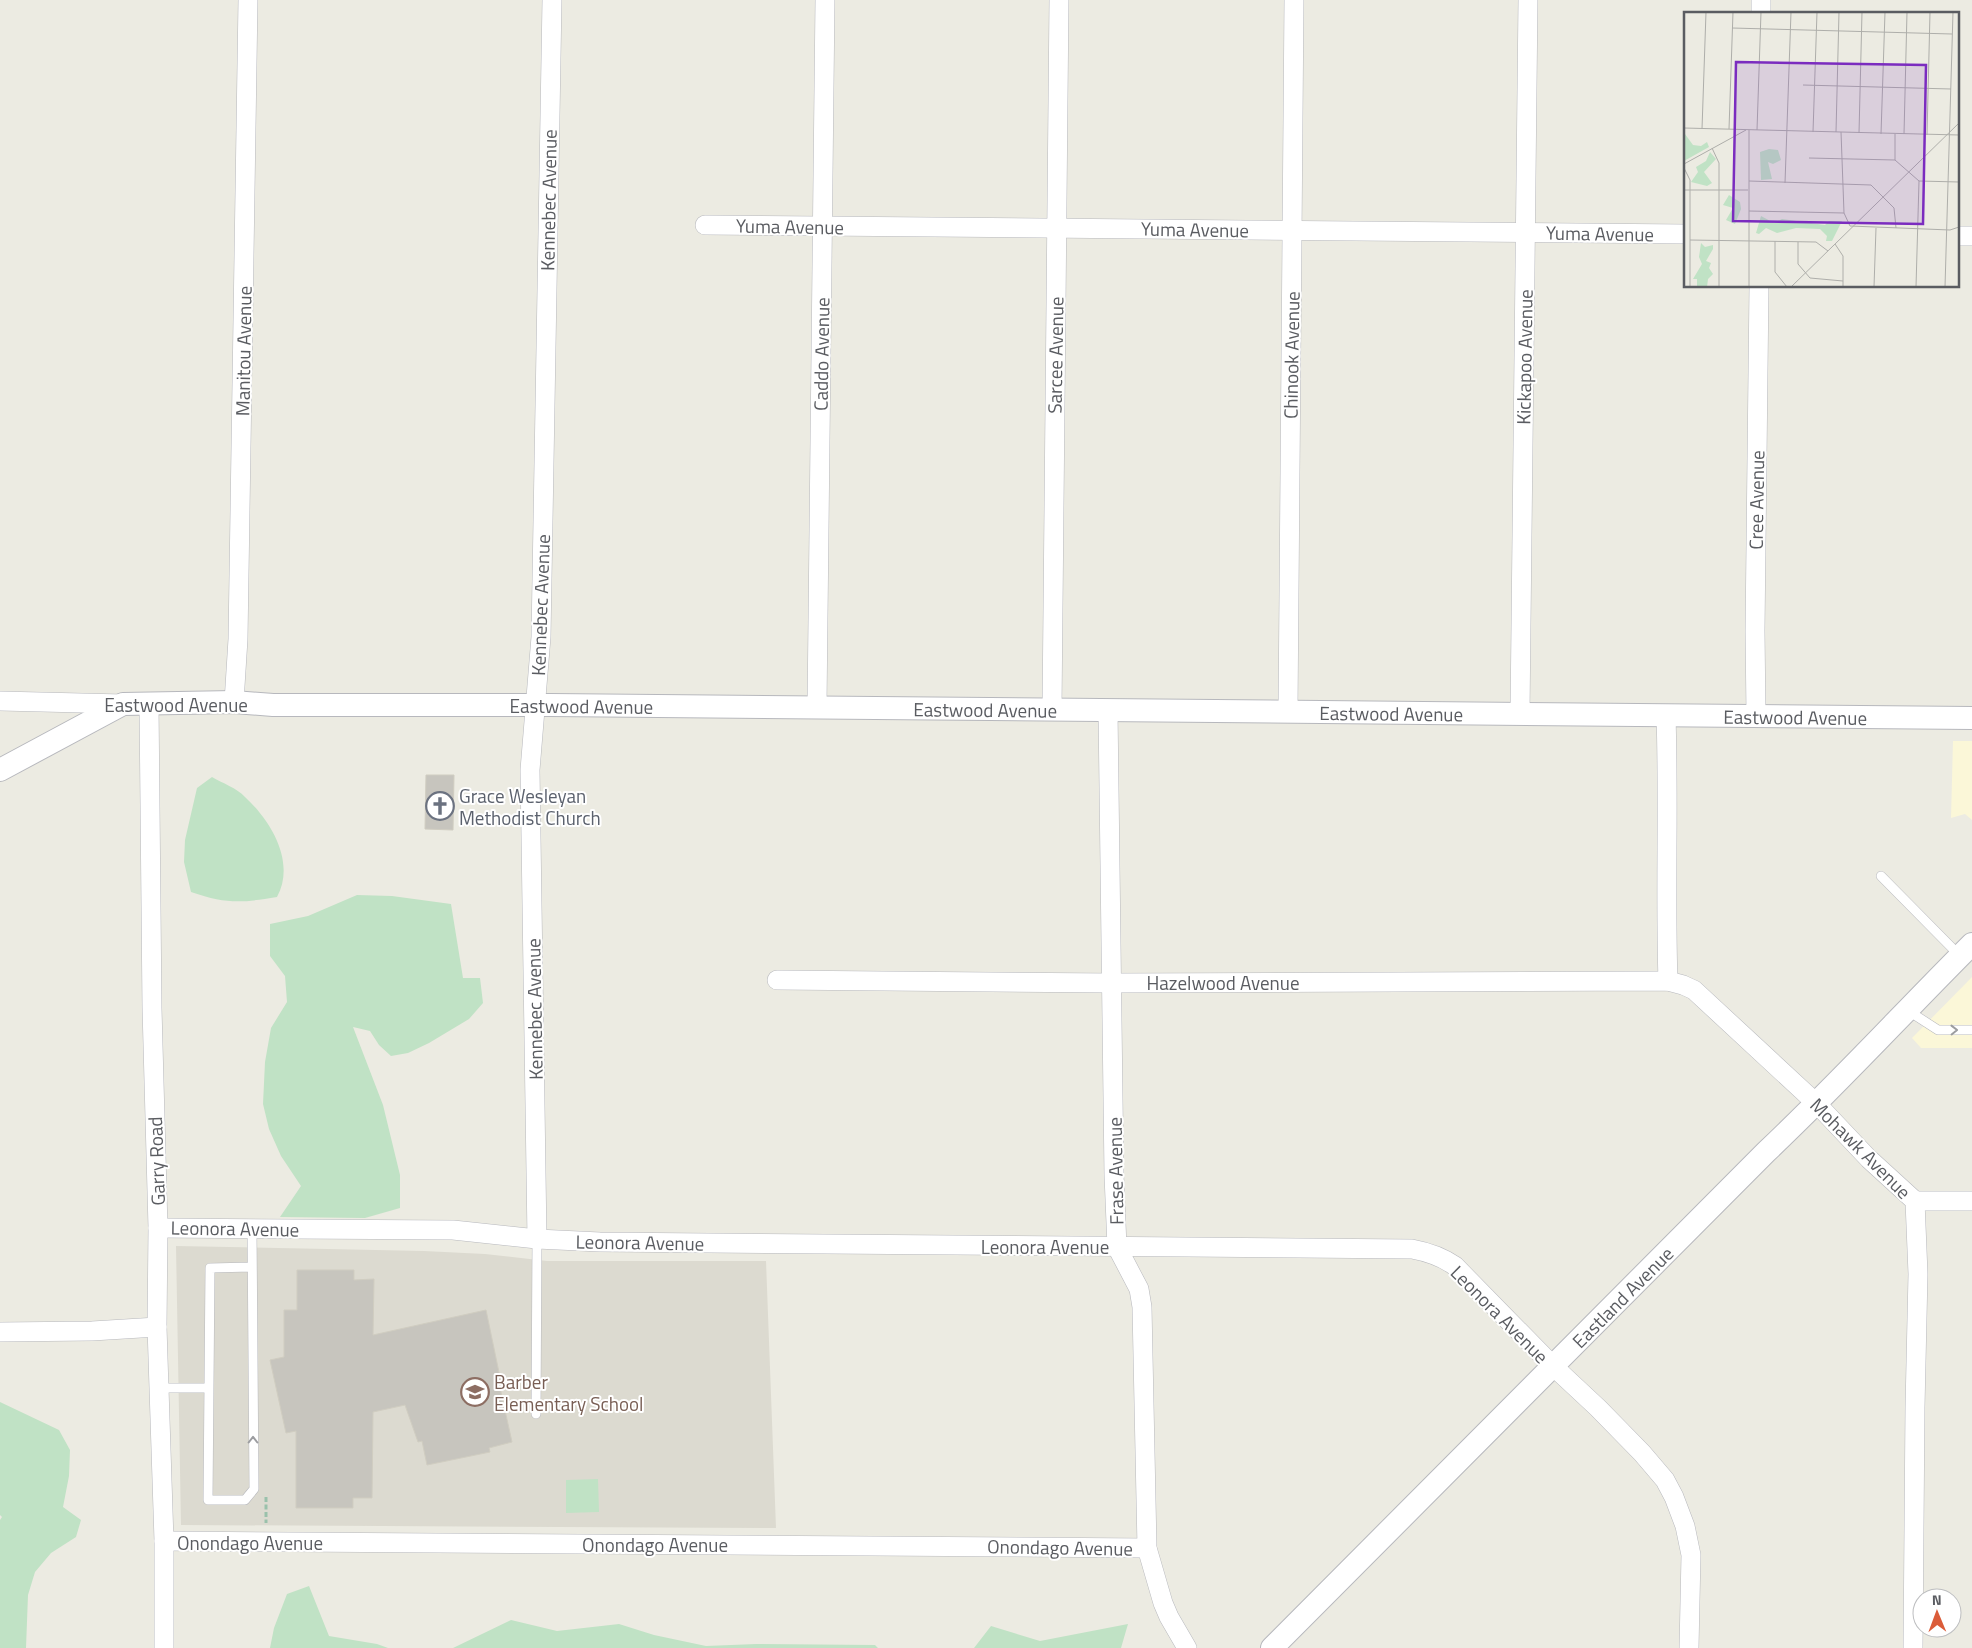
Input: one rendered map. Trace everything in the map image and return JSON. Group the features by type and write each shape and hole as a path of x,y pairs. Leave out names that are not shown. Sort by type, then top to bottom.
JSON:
{"street":[{"name":"Manitou Avenue","path":"234,702 238,629 248,0"},
{"name":"Kennebec Avenue","path":"536,1239 530,770 541,637 552,0"},
{"name":"Caddo Avenue","path":"817,707 824,0"},
{"name":"Sarcee Avenue","path":"1052,710 1059,0"},
{"name":"Chinook Avenue","path":"1288,711 1294,0"},
{"name":"Kickapoo Avenue","path":"1520,714 1528,0"},
{"name":"Yuma Avenue","path":"705,225 1684,234"},
{"name":"Cree Avenue","path":"1756,715 1755,631 1759,288"},
{"name":"Eastwood Avenue","path":"0,701 123,704 234,702 273,705 817,707 1972,718"},
{"path":"0,770 123,704"},
{"name":"Garry Road","path":"149,704 158,1228 157,1327 164,1541 164,1648"},
{"name":"Frase Avenue","path":"1108,710 1114,1175 1117,1246 1139,1289 1142,1308 1147,1548 1169,1617 1187,1648"},
{"path":"1666,716 1668,779 1666,912 1668,981"},
{"name":"Eastland Avenue","path":"1272,1648 1766,1152 1817,1104 1966,950"},
{"name":"Hazelwood Avenue","path":"777,980 1112,982 1668,981"},
{"name":"Mohawk Avenue","path":"1668,981 1694,990 1817,1104 1869,1159 1915,1201 1918,1274 1913,1648"},
{"path":"1915,1201 1972,1201"},
{"name":"Leonora Avenue","path":"158,1228 453,1230 536,1239 610,1242 1412,1249 1427,1252 1442,1257 1455,1266 1553,1366 1642,1452 1665,1480 1674,1496 1685,1526 1691,1555 1689,1648"},
{"path":"0,1332 92,1331 157,1327"},
{"name":"Onondago Avenue","path":"164,1541 1147,1548"}],"lane":[{"path":"1881,876 1966,950"},
{"path":"1907,1010 1938,1030 1972,1030"},
{"path":"252,1228 254,1489 245,1500 208,1500 207,1388 210,1268 252,1267"},
{"path":"536,1239 536,1414"},
{"path":"159,1388 207,1388"}],"path":[{"path":"266,1512 266,1523"}],"shaded area":[{"path":"1953,741 1972,741 1972,820 1965,814 1951,818"},
{"path":"1972,977 1972,1048 1921,1048 1912,1038"},
{"name":"Barber Elementary School","path":"176,1246 424,1251 485,1254 547,1261 766,1261 776,1528 181,1525"}],"green space":[{"path":"212,777 242,794 255,807 272,830 282,856 284,870 282,884 277,897 234,901 214,899 191,892 184,862 185,840 197,788"},
{"path":"357,895 392,896 451,904 463,978 480,978 483,1003 469,1019 408,1053 391,1056 379,1045 370,1031 353,1027 383,1105 400,1175 400,1208 365,1218 280,1217 301,1186 281,1156 269,1129 263,1104 265,1062 271,1028 287,1002 285,976 270,956 270,924 308,916"},
{"path":"0,1402 59,1430 70,1450 69,1476 63,1507 81,1520 76,1537 51,1553 35,1572 28,1595 26,1648 0,1648 0,1520 2,1517 0,1515"},
{"path":"598,1479 599,1512 566,1513 566,1480"},
{"path":"309,1586 329,1636 377,1644 388,1648 270,1648 274,1628 287,1594"},
{"path":"511,1620 557,1631 619,1624 654,1635 706,1646 756,1644 875,1645 878,1648 453,1648"},
{"path":"1128,1624 1121,1648 974,1648 991,1626 1040,1641"}],"building":[{"path":"426,775 454,775 453,830 425,829"},
{"path":"297,1270 354,1270 354,1280 374,1279 373,1335 486,1310 512,1442 489,1448 490,1452 427,1465 422,1441 418,1442 405,1405 373,1412 372,1498 353,1498 353,1508 296,1508 296,1431 286,1433 270,1360 284,1357 284,1310 297,1310"}],"place":[{"name":"Grace Wesleyan Methodist Church","path":"440,806"},
{"name":"Barber Elementary School","path":"475,1392"}]}
